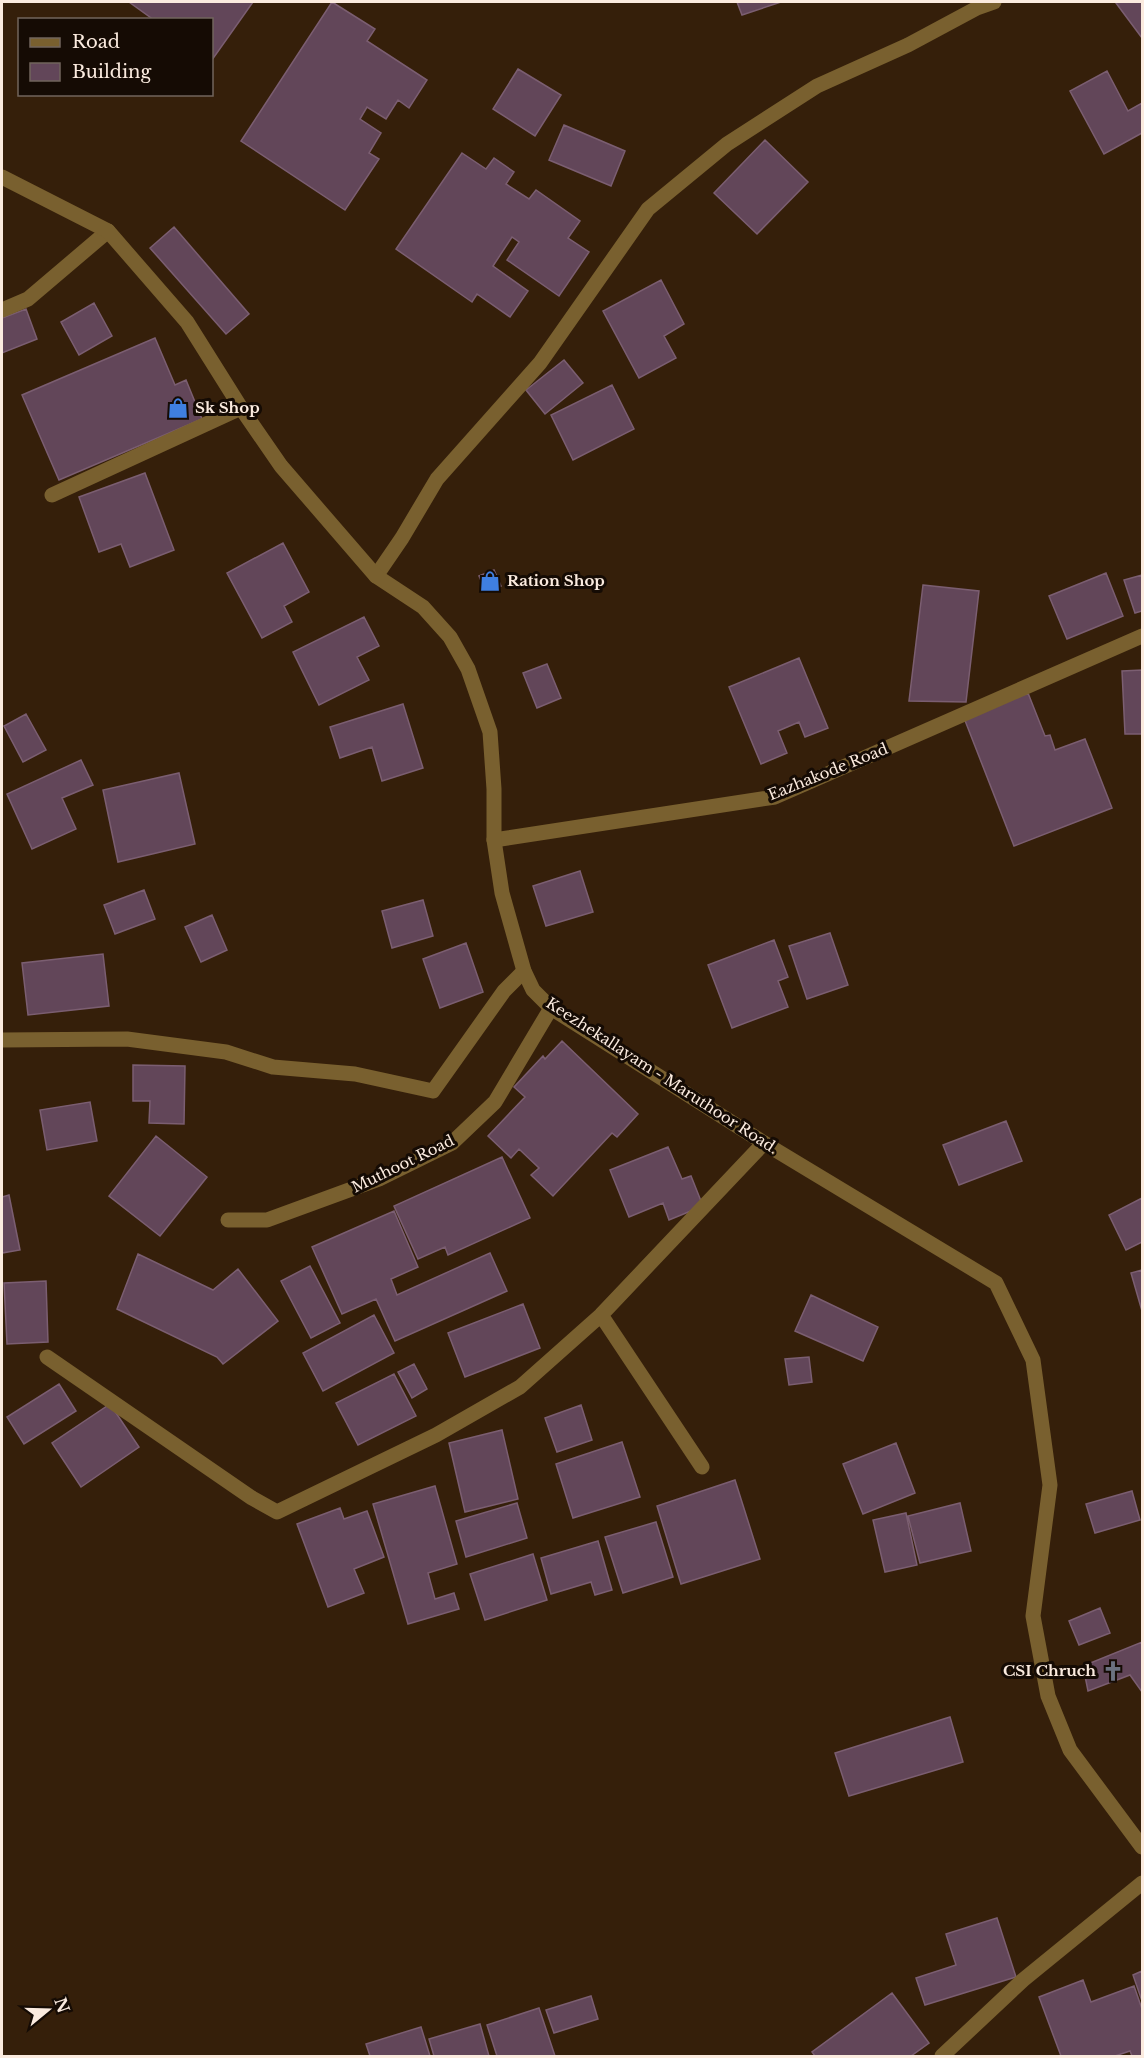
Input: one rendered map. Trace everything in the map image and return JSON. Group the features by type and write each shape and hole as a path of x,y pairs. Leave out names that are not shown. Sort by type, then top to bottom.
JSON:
{"street":[{"path":"376,576 437,479 540,363 648,208 727,144 817,86 908,45 977,8 994,2"},
{"name":"Keezhekallayam - Maruthoor Road.","path":"2,177 108,231 187,322 281,466 376,576 423,607 450,637 468,669 490,732 494,789 494,840 502,893 524,971 532,990 551,1008 764,1143 996,1283 1033,1360 1050,1485 1033,1616 1048,1696 1070,1750 1143,1847"},
{"path":"2,310 28,299 108,231"},
{"path":"52,495 241,408"},
{"name":"Eazhakode Road","path":"494,840 775,797 1143,636"},
{"path":"2,1040 127,1039 226,1052 273,1067 355,1074 433,1091 504,991 524,971"},
{"name":"Muthoot Road","path":"228,1220 267,1220 379,1179 452,1143 495,1102 551,1008"},
{"path":"47,1357 252,1498 278,1512 436,1435 520,1387 601,1315 764,1143"},
{"path":"601,1315 702,1467"},
{"path":"942,2056 1023,1980 1143,1883"}],"building":[{"path":"129,2 253,2 213,59 213,18 151,18"},
{"path":"332,2 375,29 367,41 427,80 409,108 398,100 386,119 367,107 360,119 381,133 369,153 379,159 345,210 241,141"},
{"path":"737,2 781,2 742,15"},
{"path":"1142,2 1142,38 1116,3"},
{"path":"518,69 561,95 535,136 493,109"},
{"path":"1107,71 1128,111 1142,103 1142,133 1104,154 1070,91"},
{"path":"564,125 625,151 611,186 549,160"},
{"path":"765,140 808,182 757,234 714,193"},
{"path":"462,153 486,169 494,158 514,172 506,184 529,199 536,190 580,221 568,238 589,252 559,296 507,260 519,242 512,237 493,266 528,291 510,317 477,294 472,302 396,249"},
{"path":"174,227 249,314 226,334 150,248"},
{"path":"661,280 684,324 664,336 676,358 639,378 603,311"},
{"path":"94,303 112,336 79,355 61,322"},
{"path":"26,309 37,339 2,353 2,318"},
{"path":"155,338 175,385 186,380 202,419 59,480 22,395"},
{"path":"564,360 583,383 545,414 526,390"},
{"path":"612,385 634,429 573,460 551,415"},
{"path":"145,473 174,550 130,567 121,544 99,552 79,497"},
{"path":"283,543 309,592 284,606 292,622 262,638 227,573"},
{"name":"Ration Shop","path":"494,570 501,586 485,590 479,576"},
{"path":"1106,573 1123,616 1067,639 1049,596"},
{"path":"1142,575 1142,611 1135,613 1124,580"},
{"path":"923,585 979,591 966,702 909,701"},
{"path":"364,617 379,646 357,657 369,680 319,705 293,652"},
{"path":"799,658 828,728 805,737 799,722 778,731 787,753 761,764 729,687"},
{"path":"547,664 561,698 537,708 523,673"},
{"path":"1142,670 1142,734 1125,734 1122,671"},
{"path":"1028,693 1045,736 1050,735 1055,750 1085,739 1112,808 1014,846 964,718"},
{"path":"403,704 423,768 382,781 372,747 340,758 330,727"},
{"path":"26,714 46,750 23,762 4,726"},
{"path":"81,760 93,785 62,798 76,829 32,849 7,794"},
{"path":"179,773 195,844 118,862 103,790"},
{"path":"580,871 593,912 546,926 533,886"},
{"path":"144,890 155,919 115,934 104,905"},
{"path":"423,900 433,936 392,948 382,911"},
{"path":"212,915 227,950 201,962 185,927"},
{"path":"830,933 848,985 807,999 789,946"},
{"path":"774,940 788,977 778,981 788,1007 732,1028 708,965"},
{"path":"466,943 483,992 440,1008 423,959"},
{"path":"103,954 109,1006 28,1015 22,963"},
{"path":"562,1041 638,1114 617,1137 612,1133 553,1196 531,1175 539,1168 519,1149 511,1158 488,1136 525,1097 514,1087 543,1056 545,1059"},
{"path":"133,1065 185,1066 184,1124 149,1123 150,1101 133,1101"},
{"path":"90,1102 97,1141 47,1150 40,1110"},
{"path":"1006,1121 1022,1161 959,1185 943,1145"},
{"path":"156,1136 207,1177 160,1236 109,1196"},
{"path":"668,1147 682,1179 691,1176 703,1206 669,1220 663,1203 629,1217 610,1170"},
{"path":"502,1157 530,1218 448,1255 445,1247 418,1259 394,1206"},
{"path":"9,1195 20,1250 2,1253 2,1197"},
{"path":"1142,1198 1142,1242 1126,1250 1109,1215"},
{"path":"394,1211 418,1267 391,1279 397,1295 490,1253 507,1291 395,1341 376,1299 342,1314 312,1247"},
{"path":"138,1254 213,1290 238,1269 278,1321 223,1364 217,1357 117,1309"},
{"path":"310,1266 340,1323 311,1338 281,1281"},
{"path":"1142,1270 1142,1311 1131,1273"},
{"path":"46,1281 48,1342 7,1344 4,1283"},
{"path":"811,1295 878,1327 863,1361 795,1331"},
{"path":"523,1304 540,1348 465,1377 448,1333"},
{"path":"374,1315 394,1353 323,1391 303,1353"},
{"path":"809,1357 812,1382 789,1385 785,1359"},
{"path":"414,1364 427,1389 412,1398 398,1372"},
{"path":"394,1374 416,1416 358,1445 336,1403"},
{"path":"59,1384 76,1411 24,1444 7,1417"},
{"path":"110,1404 139,1447 81,1487 52,1443"},
{"path":"581,1405 592,1440 557,1452 545,1418"},
{"path":"502,1430 518,1499 465,1512 449,1443"},
{"path":"622,1442 640,1497 573,1518 556,1464"},
{"path":"896,1443 915,1493 863,1514 843,1464"},
{"path":"735,1480 760,1559 681,1584 657,1506"},
{"path":"435,1486 457,1564 428,1573 435,1599 454,1593 459,1609 408,1624 373,1504"},
{"path":"1132,1491 1140,1520 1095,1533 1086,1504"},
{"path":"517,1503 527,1538 466,1557 456,1521"},
{"path":"960,1503 971,1551 920,1563 908,1516"},
{"path":"340,1508 344,1519 367,1511 384,1557 354,1569 364,1593 328,1607 297,1524"},
{"path":"906,1513 917,1565 885,1572 873,1520"},
{"path":"656,1522 673,1577 623,1593 605,1537"},
{"path":"598,1541 612,1590 595,1595 591,1582 551,1594 541,1558"},
{"path":"533,1554 547,1600 485,1620 470,1574"},
{"path":"1100,1608 1110,1633 1079,1645 1069,1621"},
{"name":"CSI Chruch","path":"1142,1642 1142,1692 1130,1675 1088,1691 1083,1666"},
{"path":"950,1717 963,1762 849,1796 835,1753"},
{"path":"997,1918 1016,1977 925,2005 916,1978 956,1965 946,1934"},
{"path":"1142,1971 1142,2001 1133,1975"},
{"path":"1083,1980 1091,2002 1134,1986 1142,2009 1142,2056 1132,2056 1130,2051 1115,2056 1061,2056 1039,1997"},
{"path":"892,1993 929,2043 911,2056 815,2056 812,2052"},
{"path":"591,1996 598,2019 554,2033 546,2010"},
{"path":"539,2008 555,2056 497,2056 487,2025"},
{"path":"480,2024 489,2056 434,2056 429,2039"},
{"path":"421,2027 430,2056 370,2056 366,2044"}],"place":[{"name":"Sk Shop","path":"178,408"},
{"name":"Ration Shop","path":"490,581"},
{"name":"CSI Chruch","path":"1113,1671"}]}
